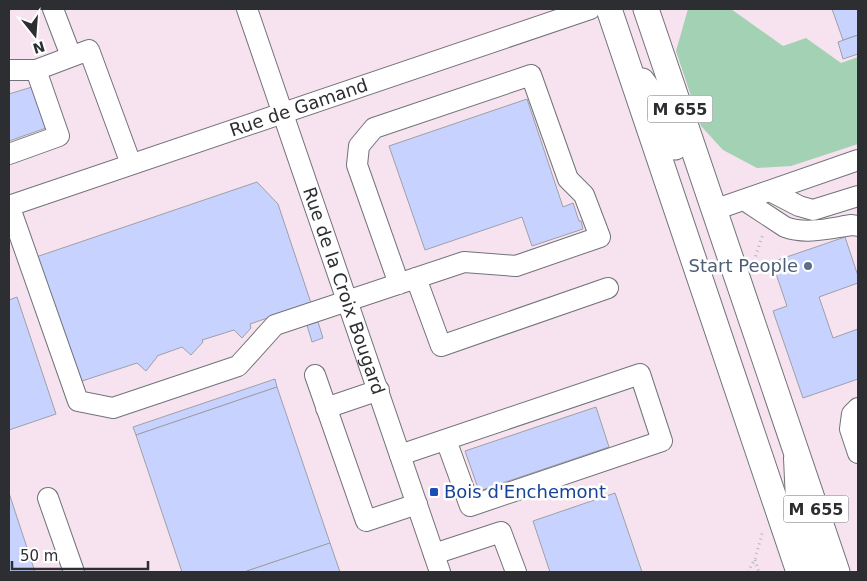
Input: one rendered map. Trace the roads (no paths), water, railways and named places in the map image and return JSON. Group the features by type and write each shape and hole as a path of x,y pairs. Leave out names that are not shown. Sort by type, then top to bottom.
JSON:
{"main road":[{"name":"M 655","path":"609,9 799,572"},
{"name":"M 655","path":"646,9 836,572"},
{"path":"628,64 662,109 693,192 705,206 714,210"}],"street":[{"path":"53,9 71,56"},
{"name":"Rue de la Croix Bougard","path":"248,9 437,563"},
{"name":"Rue de Gamand","path":"9,206 590,9"},
{"path":"9,70 36,70 89,50 131,164"},
{"path":"9,154 59,136 36,70"},
{"path":"9,206 78,401 113,408 238,366 276,325 348,301 407,281 464,262 516,266 600,237 584,195 568,179 531,76 374,128 359,146 357,165 407,281 441,346 608,288"},
{"path":"714,210 858,160"},
{"path":"770,191 799,206 813,210 858,196"},
{"path":"744,200 792,230 806,231 852,225 858,226"},
{"path":"400,455 640,374 662,441 470,506 446,440"},
{"path":"315,375 366,521 417,504"},
{"path":"326,408 378,390"},
{"path":"858,408 852,414 850,429 858,453"},
{"path":"794,446 796,501 819,572"},
{"path":"48,498 74,572"},
{"path":"437,563 501,532 516,572"}],"place":[{"name":"Start People","path":"808,266"},
{"name":"Bois d'Enchemont","path":"434,492"}]}
